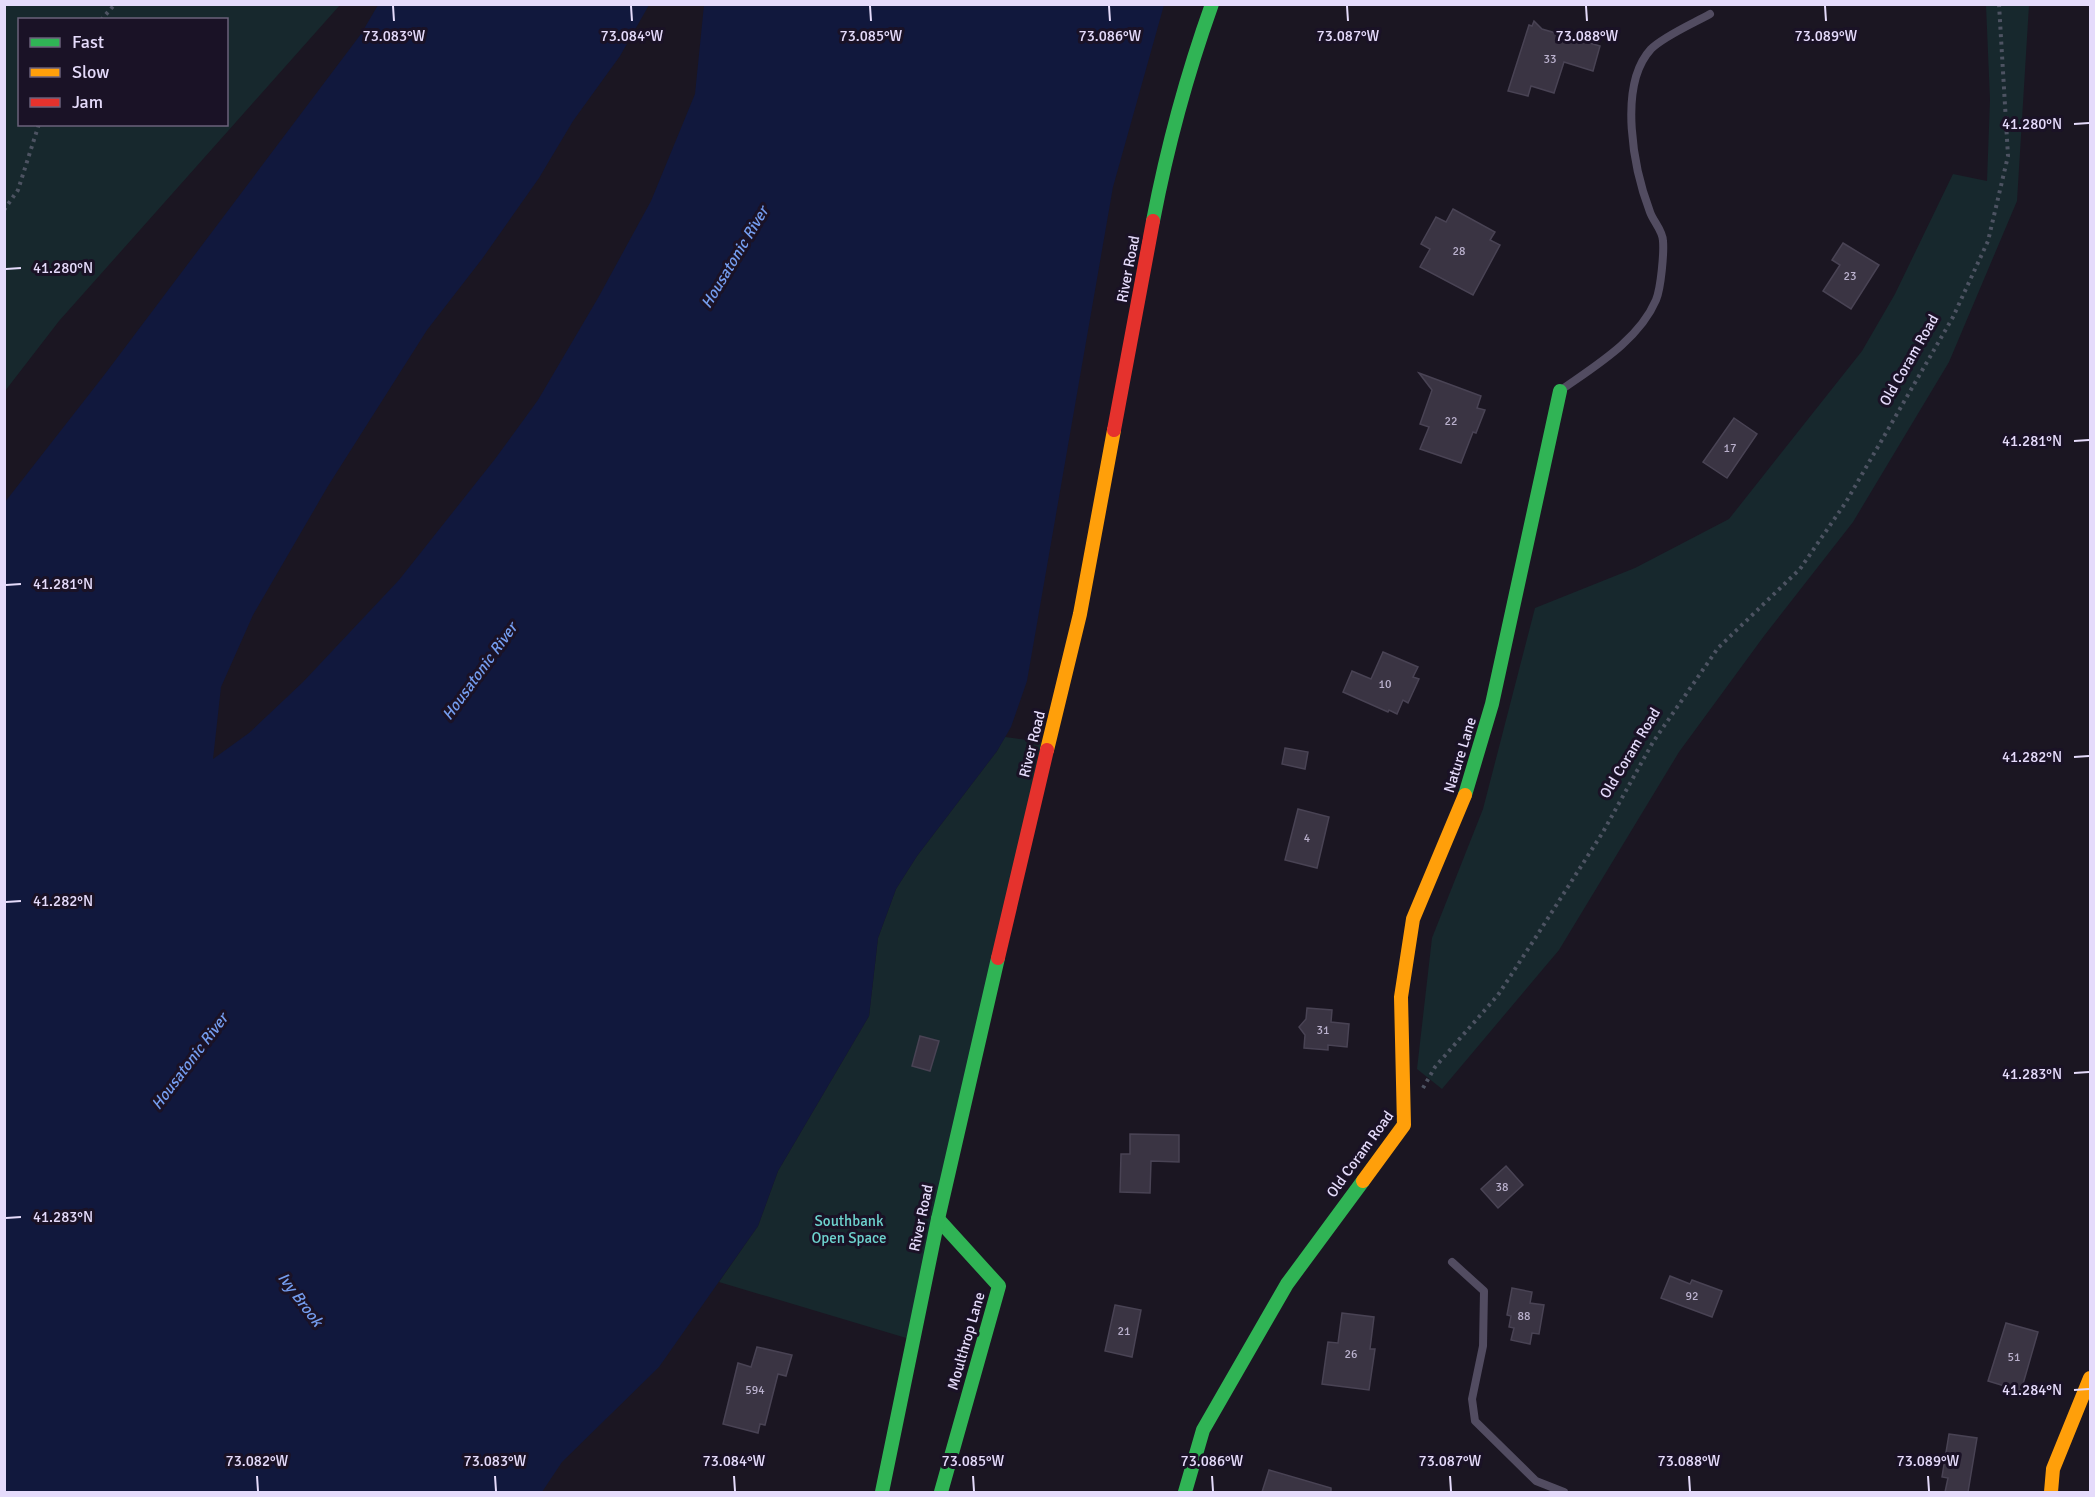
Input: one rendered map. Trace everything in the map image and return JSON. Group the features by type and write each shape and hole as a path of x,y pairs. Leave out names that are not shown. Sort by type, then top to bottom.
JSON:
{"street":[{"name":"River Road","path":"882,1492 938,1219 1020,861 1080,615 1154,217 1176,123 1212,4"},
{"name":"Nature Lane","path":"1404,1125 1401,996 1413,919 1470,785 1492,704 1560,391"},
{"name":"Old Coram Road","path":"1185,1492 1203,1430 1288,1282 1404,1125"},
{"name":"Moulthrop Lane","path":"938,1219 999,1286 940,1492"},
{"path":"2051,1492 2053,1469 2091,1378"}],"lane":[{"path":"1560,391 1597,365 1636,332 1656,300 1664,240 1650,214 1638,167 1631,124 1633,90 1641,63 1653,48 1710,14"},
{"path":"1452,1262 1484,1291 1483,1346 1472,1399 1475,1421 1536,1481 1564,1492"}],"path":[{"path":"103,18 115,4"},
{"name":"Old Coram Road","path":"1419,1096 1434,1067 1497,994 1534,940 1603,832 1653,742 1718,648 1800,569 1845,502 1953,317 1988,241 2008,156 1999,4"},
{"path":"4,210 18,190 38,126"}],"green space":[{"path":"5,4 340,5 59,321 5,391"},
{"path":"1986,5 2029,5 2017,201 1949,362 1853,522 1764,636 1679,752 1559,950 1442,1089 1417,1069 1432,938 1483,809 1535,608 1635,568 1729,519 1862,351 1895,294 1953,174 1987,181 1990,100"},
{"name":"Southbank Open Space","path":"1005,737 1047,743 913,1340 719,1282 758,1226 778,1171 869,1016 878,938 896,889 917,856 997,751"}],"water":[{"path":"378,5 649,5 620,56 573,121 539,178 482,259 427,330 328,486 253,615 221,687 213,759 249,733 303,682 399,580 495,459 538,400 598,298 651,201 695,94 704,5 1164,5 1113,187 1027,681 1011,727 997,751 917,856 896,889 878,938 869,1016 778,1171 758,1226 659,1367 562,1462 542,1492 5,1492 5,502 105,374 361,34"}],"building":[{"path":"1534,21 1542,29 1600,46 1593,71 1564,62 1554,93 1531,86 1528,96 1508,91 1529,25 1532,26"},
{"path":"1453,209 1495,232 1490,240 1500,245 1473,295 1420,267 1430,249 1421,244 1436,217 1446,222"},
{"path":"1843,243 1879,265 1851,309 1823,291 1840,265 1832,260"},
{"path":"1419,373 1481,396 1477,408 1485,410 1476,433 1473,432 1461,463 1420,449 1429,427 1420,424 1432,390"},
{"path":"1734,418 1757,434 1727,478 1703,462"},
{"path":"1383,652 1418,667 1413,677 1419,679 1408,703 1403,700 1397,714 1343,692 1352,671 1371,679"},
{"path":"1285,748 1308,752 1305,769 1282,764"},
{"path":"1298,809 1329,817 1317,868 1285,860"},
{"path":"1307,1008 1332,1010 1331,1022 1349,1024 1347,1047 1328,1045 1328,1050 1304,1048 1305,1035 1299,1027 1306,1019"},
{"path":"920,1036 939,1041 930,1071 912,1066"},
{"path":"1130,1134 1179,1135 1179,1162 1151,1161 1150,1193 1120,1192 1121,1154 1130,1154"},
{"path":"1506,1166 1523,1185 1498,1208 1481,1189"},
{"path":"1670,1276 1690,1284 1692,1280 1722,1291 1712,1317 1661,1298"},
{"path":"1512,1288 1532,1292 1530,1303 1544,1305 1539,1334 1532,1333 1530,1344 1511,1340 1514,1328 1509,1327 1511,1316 1507,1315"},
{"path":"1115,1305 1141,1310 1132,1357 1105,1351"},
{"path":"1342,1313 1374,1317 1370,1349 1375,1349 1369,1390 1322,1384 1328,1342 1338,1343"},
{"path":"2006,1323 2038,1332 2021,1391 1988,1381"},
{"path":"757,1347 792,1355 786,1376 778,1374 765,1425 760,1424 758,1433 723,1424 738,1363 751,1367"},
{"path":"1949,1434 1977,1438 1968,1492 1945,1492 1948,1478 1942,1477"},
{"path":"1269,1470 1331,1488 1331,1492 1262,1492"}],"traffic: fast":[{"path":"1153,221 1178,111 1212,4"},
{"path":"1465,795 1492,704 1560,391"},
{"path":"882,1492 938,1219 998,958"},
{"path":"1185,1492 1203,1430 1287,1284 1363,1181"},
{"path":"938,1219 999,1286 941,1492"}],"traffic: slow":[{"path":"1047,750 1080,614 1114,430"},
{"path":"1363,1181 1404,1125 1401,997 1413,919 1465,795"},
{"path":"2051,1492 2053,1469 2090,1378"}],"traffic: jam":[{"path":"1114,430 1153,221"},
{"path":"998,958 1047,750"}],"water label":[{"name":"Housatonic River","path":"734,257"},
{"name":"Housatonic River","path":"479,671"},
{"name":"Housatonic River","path":"189,1061"},
{"name":"Ivy Brook","path":"301,1299"}]}
